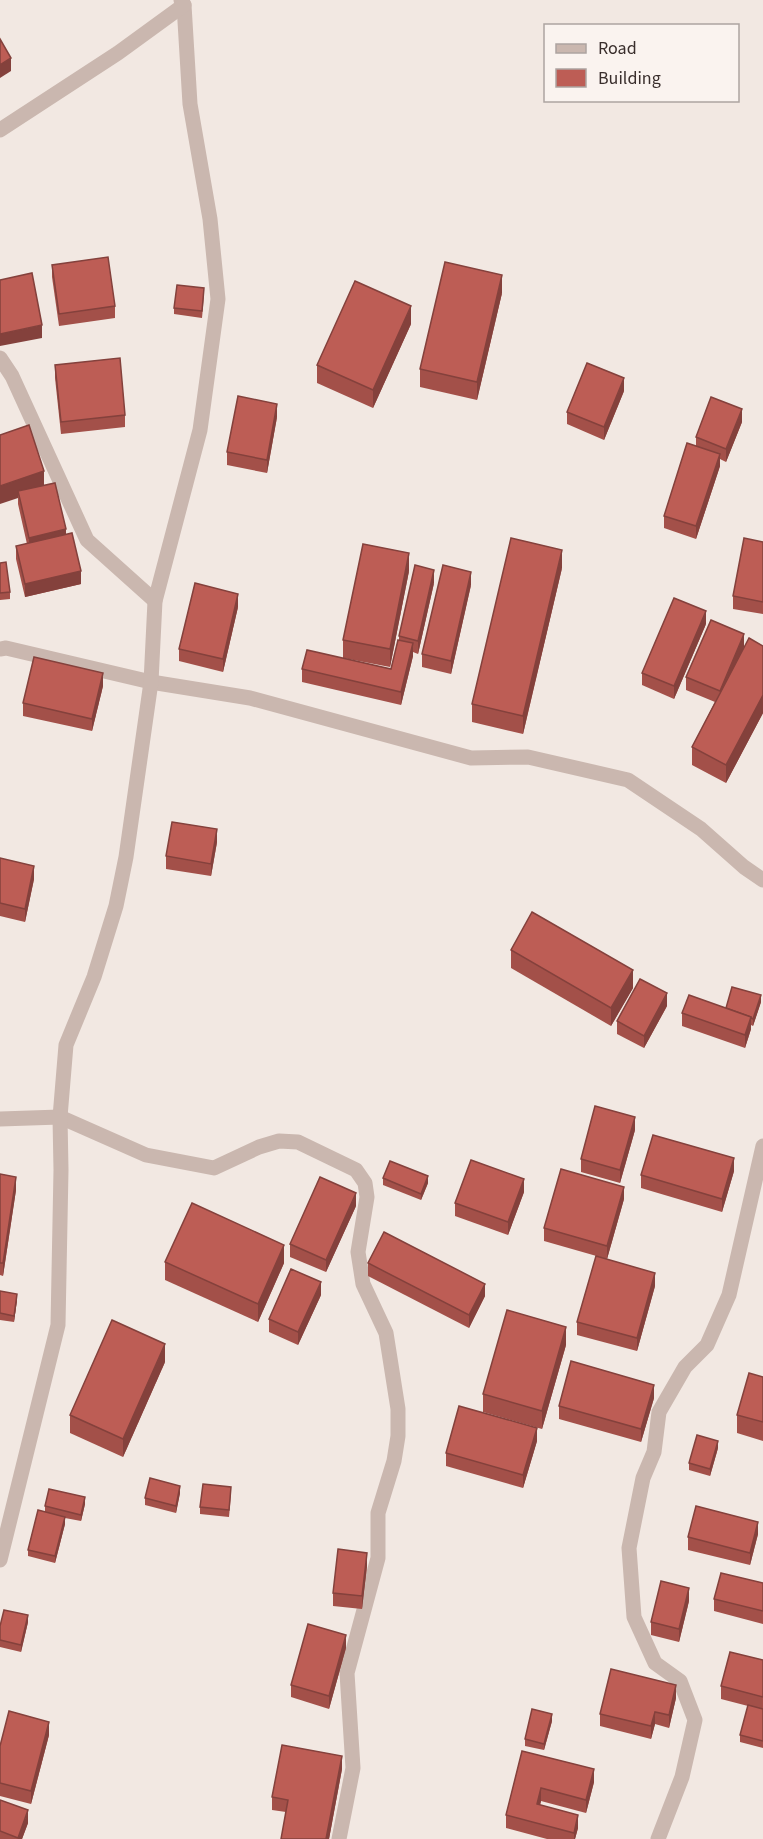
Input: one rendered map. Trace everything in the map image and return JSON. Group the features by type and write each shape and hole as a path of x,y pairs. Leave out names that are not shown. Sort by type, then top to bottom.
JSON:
{"street":[{"path":"0,130 118,53 185,2"},
{"path":"0,1560 58,1325 60,1117 66,1046 94,977 116,906 126,857 151,682 155,601 200,430 218,299 210,219 190,104 185,2"},
{"path":"0,358 12,376 87,540 155,601"},
{"path":"0,649 16,650 151,682 250,698 471,758 528,757 628,780 701,830 744,867 763,880"},
{"path":"0,1119 60,1117 146,1155 214,1168 259,1147 279,1141 298,1142 356,1170 365,1183 367,1197 358,1252 363,1284 386,1333 398,1409 398,1436 378,1514 378,1558 347,1673 352,1768 339,1839"},
{"path":"658,1839 682,1777 696,1720 680,1681 655,1663 634,1617 629,1548 643,1478 654,1452 659,1412 685,1367 707,1345 729,1295 763,1146"}],"building":[{"path":"0,39 11,58 0,65"},
{"path":"108,257 115,306 59,314 52,265"},
{"path":"445,262 502,275 477,382 420,369"},
{"path":"32,273 42,325 0,334 0,280"},
{"path":"355,281 411,306 373,390 317,365"},
{"path":"177,285 204,288 202,311 174,308"},
{"path":"120,358 125,415 61,422 55,365"},
{"path":"587,363 624,378 604,427 567,412"},
{"path":"238,396 277,404 267,460 227,452"},
{"path":"711,397 742,409 726,449 696,437"},
{"path":"29,425 44,471 0,486 0,435"},
{"path":"687,443 720,454 696,526 664,516"},
{"path":"55,483 66,529 29,538 18,491"},
{"path":"72,533 81,571 25,584 16,546"},
{"path":"511,538 562,550 523,716 472,704"},
{"path":"744,538 763,542 763,602 733,596"},
{"path":"363,544 409,553 390,649 343,640"},
{"path":"6,562 10,592 0,593 0,563"},
{"path":"415,565 434,570 418,641 399,636"},
{"path":"443,565 471,572 451,661 422,654"},
{"path":"195,583 238,594 223,659 179,649"},
{"path":"674,598 706,611 674,686 642,673"},
{"path":"711,620 744,634 720,691 686,677"},
{"path":"749,638 763,646 763,695 726,765 692,747"},
{"path":"398,640 413,643 401,692 302,669 307,650 391,669"},
{"path":"34,657 103,673 92,719 23,703"},
{"path":"172,822 217,829 211,864 166,856"},
{"path":"0,858 34,866 25,909 0,903"},
{"path":"532,912 633,970 611,1008 511,950"},
{"path":"640,979 667,993 644,1036 617,1021"},
{"path":"732,987 761,995 753,1019 726,1008"},
{"path":"689,995 751,1017 745,1035 682,1013"},
{"path":"595,1106 635,1117 620,1170 581,1159"},
{"path":"653,1135 734,1158 722,1199 641,1175"},
{"path":"471,1160 524,1179 508,1222 455,1203"},
{"path":"390,1161 428,1176 421,1194 383,1178"},
{"path":"561,1169 624,1187 607,1246 544,1228"},
{"path":"0,1174 16,1177 3,1263 0,1263"},
{"path":"320,1177 356,1193 326,1260 290,1244"},
{"path":"192,1203 284,1245 258,1304 165,1262"},
{"path":"384,1232 485,1284 469,1315 368,1263"},
{"path":"596,1256 655,1273 637,1338 577,1322"},
{"path":"291,1269 321,1282 298,1332 269,1319"},
{"path":"0,1291 17,1294 14,1316 0,1313"},
{"path":"507,1310 566,1327 542,1411 483,1394"},
{"path":"112,1320 165,1344 123,1439 70,1415"},
{"path":"571,1361 654,1385 641,1429 559,1406"},
{"path":"749,1373 763,1377 763,1422 737,1415"},
{"path":"459,1406 537,1428 523,1475 446,1453"},
{"path":"697,1435 718,1441 710,1469 689,1463"},
{"path":"150,1478 180,1486 176,1506 145,1498"},
{"path":"203,1484 231,1487 229,1510 200,1507"},
{"path":"49,1489 85,1497 81,1515 45,1506"},
{"path":"696,1506 758,1522 750,1553 688,1537"},
{"path":"38,1510 65,1517 55,1556 28,1550"},
{"path":"338,1549 367,1553 362,1596 333,1593"},
{"path":"721,1573 763,1583 763,1611 714,1599"},
{"path":"661,1581 689,1588 679,1629 651,1622"},
{"path":"4,1610 28,1615 21,1645 0,1640 0,1626"},
{"path":"308,1624 346,1635 329,1696 291,1685"},
{"path":"730,1652 763,1660 763,1697 721,1686"},
{"path":"611,1669 676,1685 669,1715 655,1712 651,1726 600,1714"},
{"path":"748,1705 763,1709 763,1741 740,1735"},
{"path":"532,1709 552,1714 544,1744 525,1739"},
{"path":"9,1711 49,1722 31,1791 0,1783 0,1746"},
{"path":"282,1745 342,1756 326,1839 281,1839 288,1800 272,1797"},
{"path":"522,1751 594,1769 586,1800 541,1788 537,1804 578,1815 574,1833 506,1815"},
{"path":"0,1800 28,1810 18,1838 0,1831"}]}
